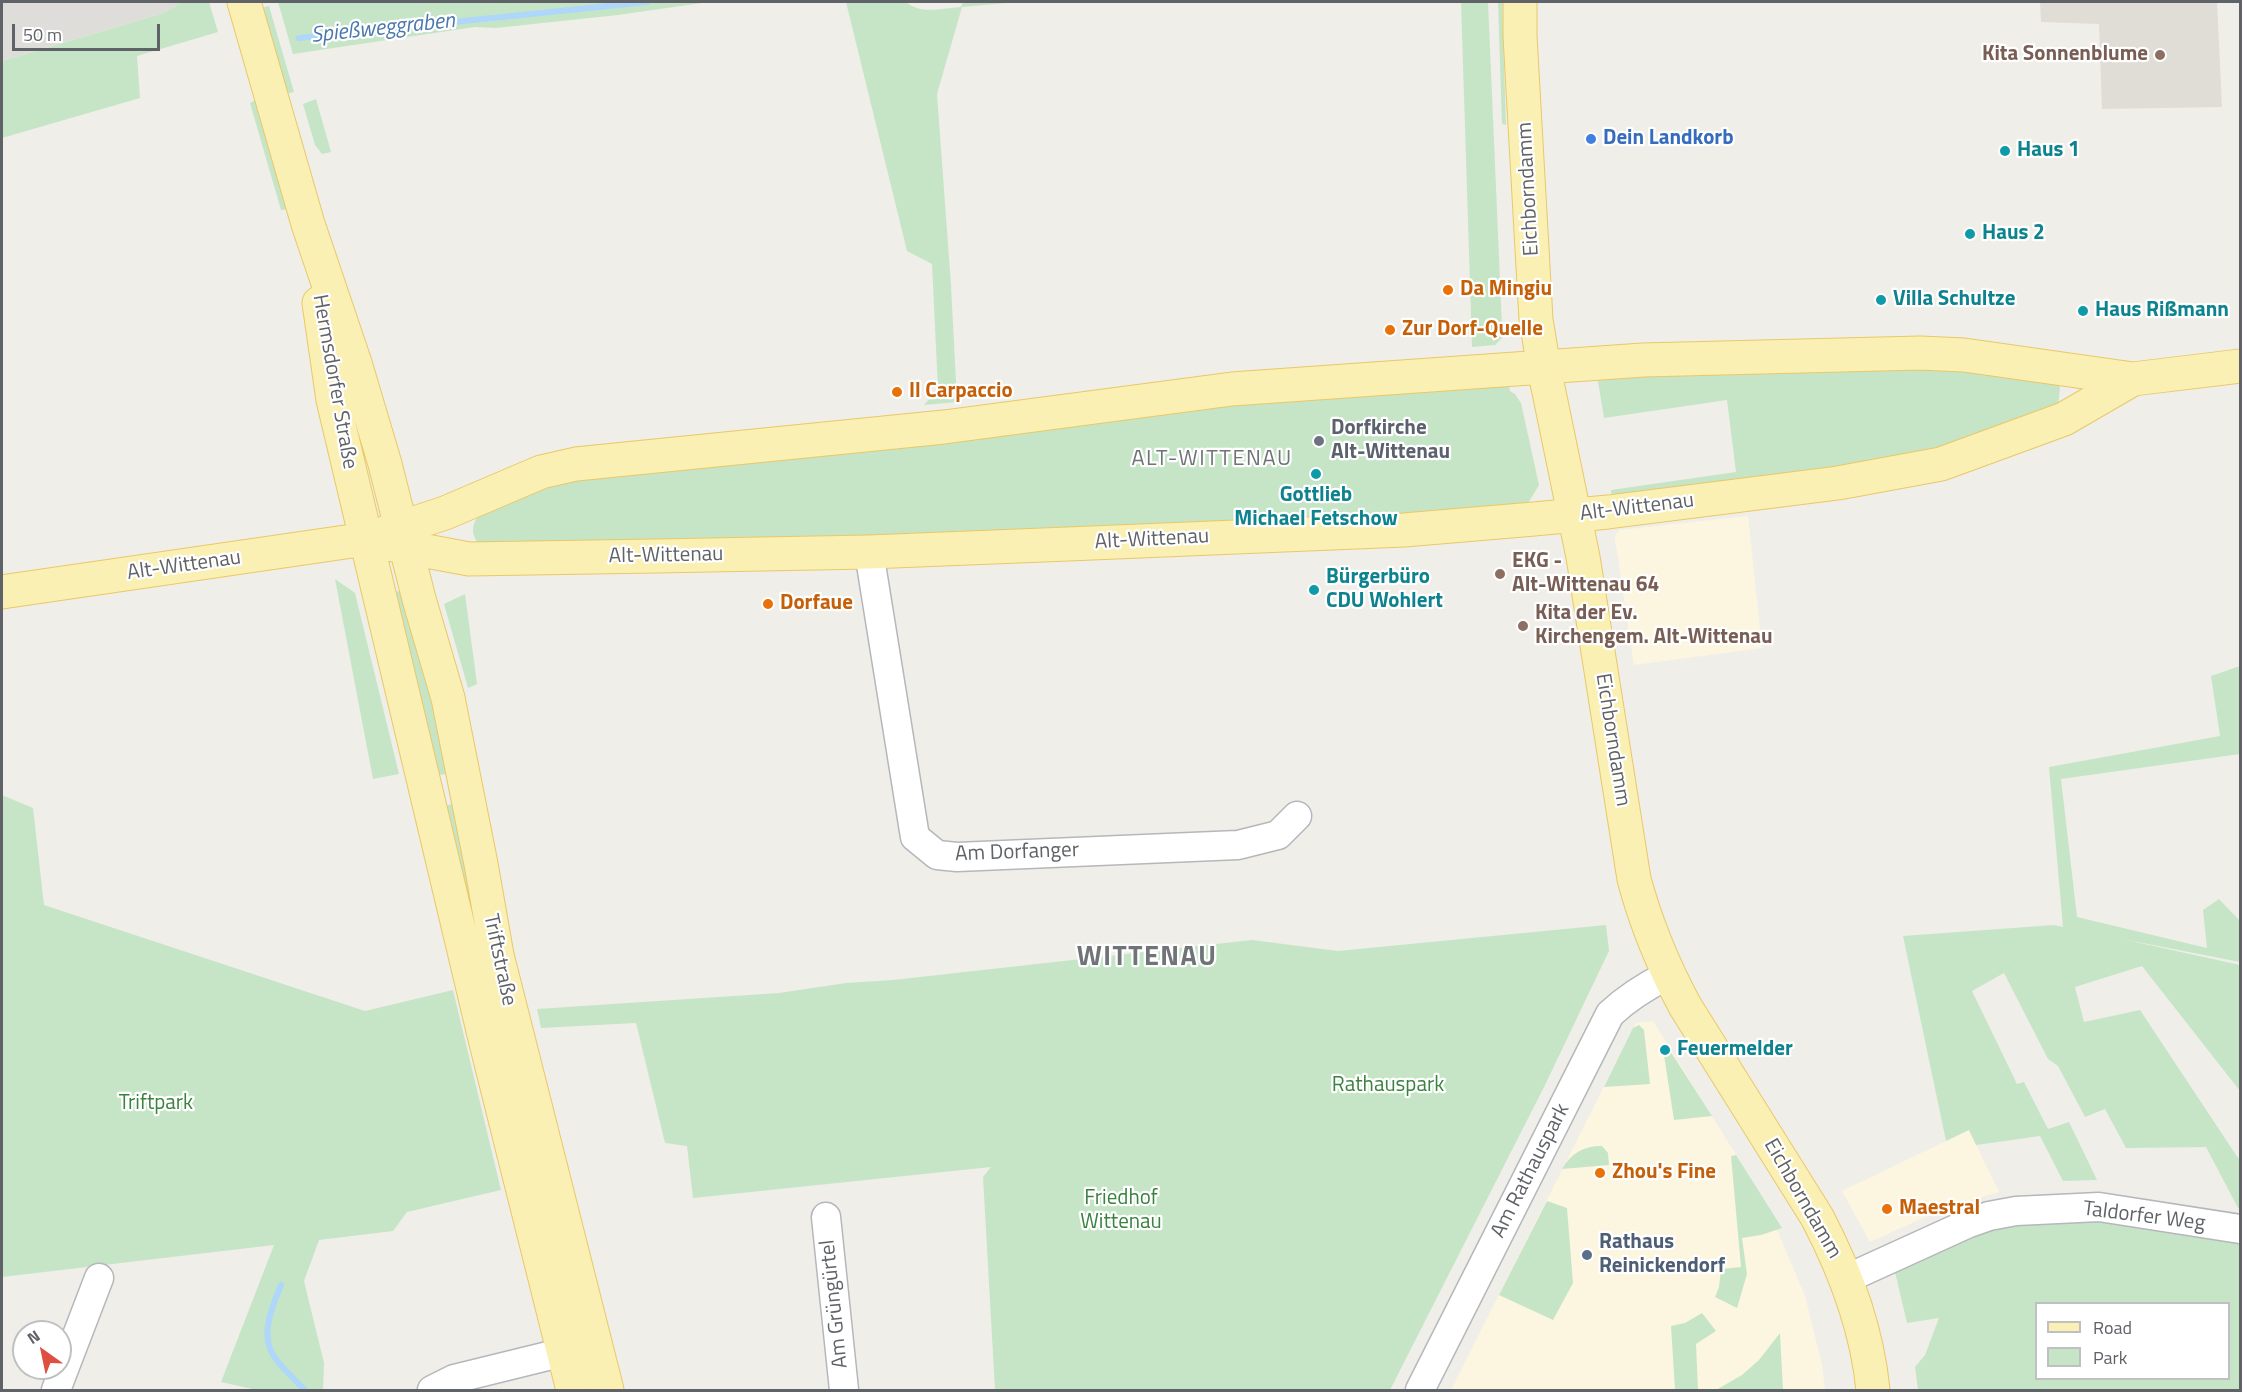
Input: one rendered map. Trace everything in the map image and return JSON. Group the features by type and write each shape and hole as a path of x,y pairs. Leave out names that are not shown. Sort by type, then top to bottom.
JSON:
{"main road":[{"name":"Hermsdorfer Straße","path":"244,2 308,224 355,363 405,537"},
{"name":"Eichborndamm","path":"1520,2 1536,320 1583,557 1634,879 1643,912 1668,975 1817,1217 1846,1279 1862,1328 1873,1390"},
{"name":"Hermsdorfer Straße","path":"308,224 333,400 366,539"},
{"name":"Alt-Wittenau","path":"405,537 465,504 541,472 576,464 944,428 1232,389 1643,360 1920,353 1964,356 2133,379 2241,366"},
{"name":"Alt-Wittenau","path":"2,592 366,539 405,537 470,559 869,552 1404,530 1574,515 1838,483 1941,464 2064,419 2133,379"},
{"path":"465,504 462,523 470,559"},
{"name":"Triftstraße","path":"405,537 419,599 448,698 466,786 482,959 573,1390"},
{"name":"Triftstraße","path":"366,539 426,794 482,959 607,1390"},
{"path":"426,794 466,786"}],"street":[{"name":"Am Dorfanger","path":"869,552 915,837 937,855 957,857 1238,845 1278,835 1297,816"},
{"name":"Am Rathauspark","path":"1420,1390 1610,1014 1640,989 1668,975"},
{"name":"Taldorfer Weg","path":"1846,1279 1969,1223 1989,1215 2009,1212 2099,1208 2241,1229"},
{"name":"Am Grüngürtel","path":"826,1217 844,1390"},
{"path":"56,1390 99,1278"},
{"path":"432,1390 454,1379 564,1352"}],"shaded area":[{"path":"2,2 182,2 154,16 2,61"},
{"name":"Kita Sonnenblume","path":"2040,2 2217,2 2222,107 2102,109 2099,24 2041,22"},
{"path":"1748,516 1762,648 1634,665 1616,534 1620,530"},
{"path":"1653,1021 1763,1200 1777,1230 1805,1296 1822,1365 1825,1390 1451,1390 1636,1023"},
{"path":"1969,1130 1999,1192 1945,1208 1870,1242 1842,1191"}],"green space":[{"path":"182,2 209,2 218,32 137,56 140,98 2,138 2,61 154,16"},
{"path":"278,2 709,2 618,15 496,28 475,27 293,54"},
{"path":"846,2 906,2 918,8 932,10 961,7 963,2 1017,2 962,7 937,94 957,402 924,405 938,389 932,264 907,251"},
{"path":"1461,2 1488,2 1502,327 1502,338 1495,345 1472,347"},
{"path":"1498,2 1502,2 1506,125 1502,124"},
{"path":"269,6 294,92 286,94 261,8"},
{"path":"258,99 289,209 281,210 250,103"},
{"path":"316,99 331,152 322,154 315,145 303,104"},
{"path":"1946,367 2053,381 2060,387 2058,407 1940,451 1612,500 1611,490 1736,472 1727,400 1604,418 1597,375"},
{"path":"1508,381 1510,391 1521,403 1539,485 1524,510 1211,531 481,547 475,539 473,530 480,514 555,483 1259,397"},
{"path":"335,579 355,593 399,774 373,779"},
{"path":"386,590 403,592 432,696 447,770 445,774 434,776"},
{"path":"465,594 477,684 468,688 444,604"},
{"path":"2240,666 2240,754 2061,779 2077,917 2207,948 2203,910 2219,899 2240,921 2240,962 2122,939 2240,965 2240,1091 2142,966 2075,987 2084,1022 2140,1010 2238,1158 2240,1157 2240,1208 2206,1147 2126,1148 2105,1109 2085,1117 2058,1066 2048,1059 2004,973 1972,991 2017,1084 2024,1082 2048,1129 2069,1122 2097,1180 2063,1181 2040,1136 1976,1145 1969,1130 1946,1141 1903,936 2054,925 2063,927 2049,767 2220,736 2211,676"},
{"name":"Triftpark","path":"2,795 33,808 44,905 365,1011 453,990 501,1190 407,1212 393,1231 319,1240 304,1281 324,1363 323,1390 257,1390 221,1382 274,1245 2,1277"},
{"path":"452,804 477,926 472,926 441,807"},
{"path":"1606,925 1609,951 1545,1085 1390,1390 995,1390 983,1177 991,1167 693,1198 687,1146 665,1143 636,1023 541,1028 537,1009 779,993 846,983 893,980 1252,940 1338,951"},
{"path":"1639,1025 1644,1030 1650,1084 1604,1087 1633,1028"},
{"path":"1667,1046 1712,1116 1674,1120 1664,1055"},
{"path":"1602,1146 1608,1153 1609,1165 1562,1169 1579,1152 1589,1147"},
{"path":"1736,1155 1782,1228 1742,1238 1747,1274 1737,1308 1715,1297 1719,1287 1721,1269 1741,1267 1731,1156"},
{"path":"1547,1201 1567,1208 1573,1283 1553,1320 1499,1295"},
{"path":"2044,1218 2098,1218 2240,1240 2240,1390 1918,1390 1915,1367 1925,1355 1939,1318 1907,1323 1895,1272 1977,1232"},
{"path":"1702,1313 1716,1331 1696,1344 1698,1390 1675,1390 1671,1326 1685,1323"},
{"path":"1780,1333 1783,1390 1716,1390 1742,1375 1759,1360"}],"waterway":[{"name":"Spießweggraben","path":"299,38 647,2"},
{"path":"281,1285 267,1331 270,1349 286,1371 305,1390"}],"place":[{"name":"Kita Sonnenblume","path":"2160,55"},
{"name":"Dein Landkorb","path":"1591,139"},
{"name":"Haus 1","path":"2005,151"},
{"name":"Haus 2","path":"1970,234"},
{"name":"Da Mingiu","path":"1448,290"},
{"name":"Villa Schultze","path":"1881,300"},
{"name":"Haus Rißmann","path":"2083,311"},
{"name":"Zur Dorf-Quelle","path":"1390,330"},
{"name":"Il Carpaccio","path":"897,392"},
{"name":"Dorfkirche Alt-Wittenau","path":"1319,441"},
{"name":"Gottlieb Michael Fetschow","path":"1316,474"},
{"name":"EKG - Alt-Wittenau 64","path":"1500,574"},
{"name":"Bürgerbüro CDU Wohlert","path":"1314,590"},
{"name":"Dorfaue","path":"768,604"},
{"name":"Kita der Ev. Kirchengem. Alt-Wittenau","path":"1523,626"},
{"name":"Feuermelder","path":"1665,1050"},
{"name":"Zhou's Fine","path":"1600,1173"},
{"name":"Maestral","path":"1887,1209"},
{"name":"Rathaus Reinickendorf","path":"1587,1255"}],"district":[{"name":"ALT-WITTENAU","path":"1212,460"},
{"name":"WITTENAU","path":"1147,958"}],"park label":[{"name":"Rathauspark","path":"1388,1086"},
{"name":"Friedhof Wittenau","path":"1121,1211"}]}
